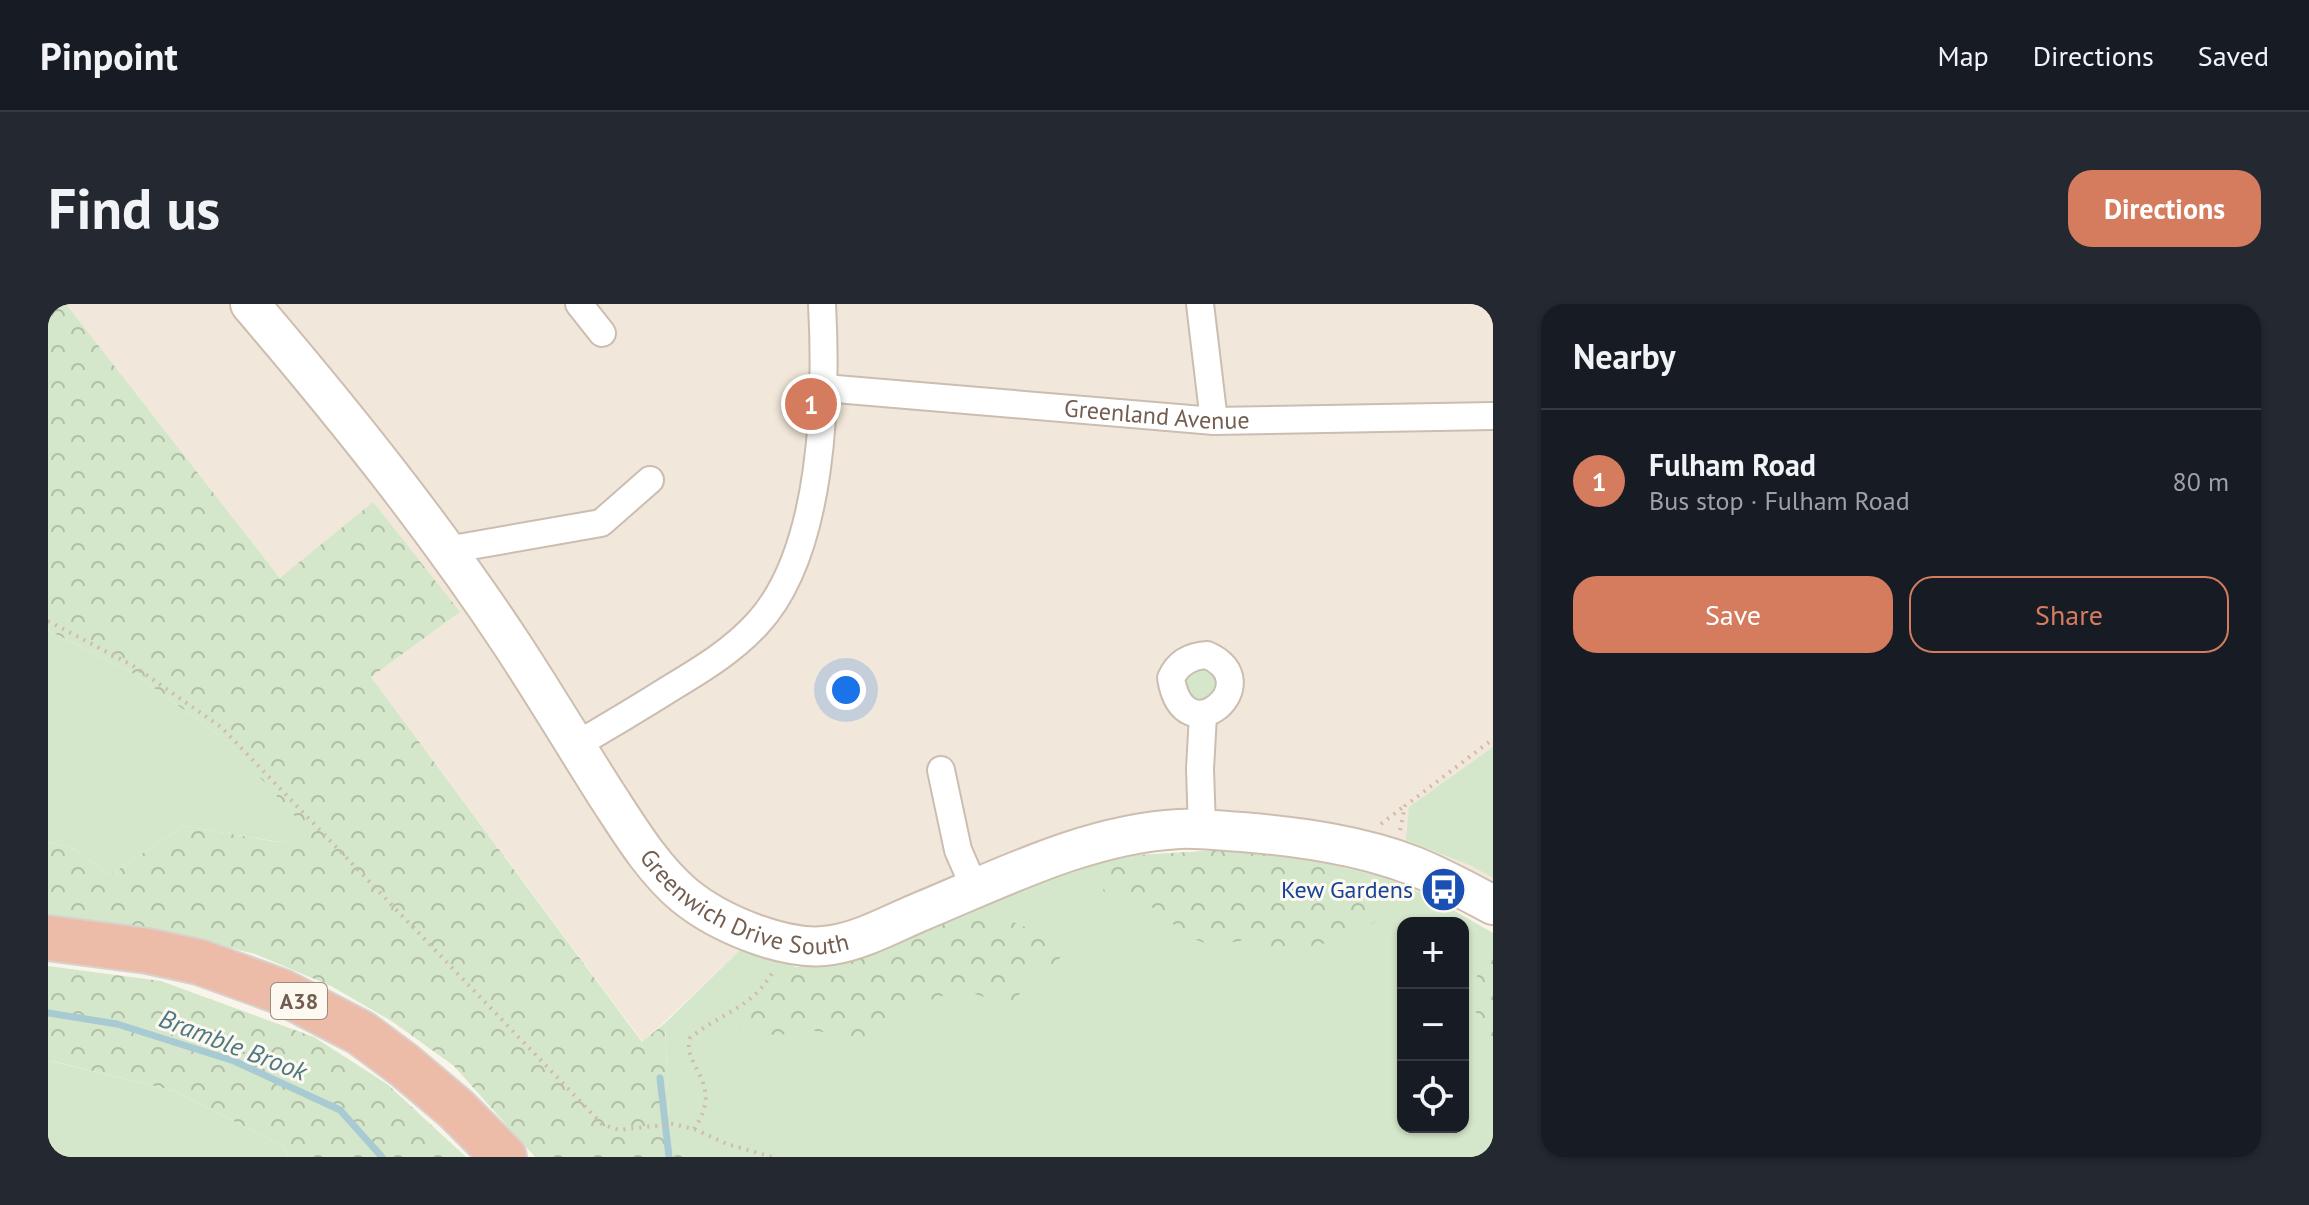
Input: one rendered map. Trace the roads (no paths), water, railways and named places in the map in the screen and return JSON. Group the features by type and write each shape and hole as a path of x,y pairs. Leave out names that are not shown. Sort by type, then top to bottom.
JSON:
{"highway":[{"name":"A38","path":"48,938 135,949 199,962 282,992 361,1033 455,1108 504,1157"}],"street":[{"path":"579,304 602,333"},
{"path":"576,745 715,661 759,622 776,598 793,566 815,488 824,388 822,304"},
{"path":"1200,304 1214,421"},
{"name":"Greenwich Drive South","path":"252,305 332,401 447,550 512,645 630,831 685,896 734,925 790,943 821,946 848,942 1082,846 1178,829 1289,836 1351,848 1414,866 1493,905"},
{"name":"Greenland Avenue","path":"824,388 1214,421 1493,416"},
{"path":"447,550 601,523 650,480"},
{"path":"1202,829 1200,769 1203,715"},
{"path":"941,770 958,850 975,889"}],"waterway":[{"name":"Bramble Brook","path":"48,1013 117,1024 234,1061 340,1110 382,1157"},
{"path":"660,1078 669,1157"}],"place":[{"name":"Fulham Road","path":"811,404"},
{"name":"Kew Gardens","path":"1444,890"}]}
